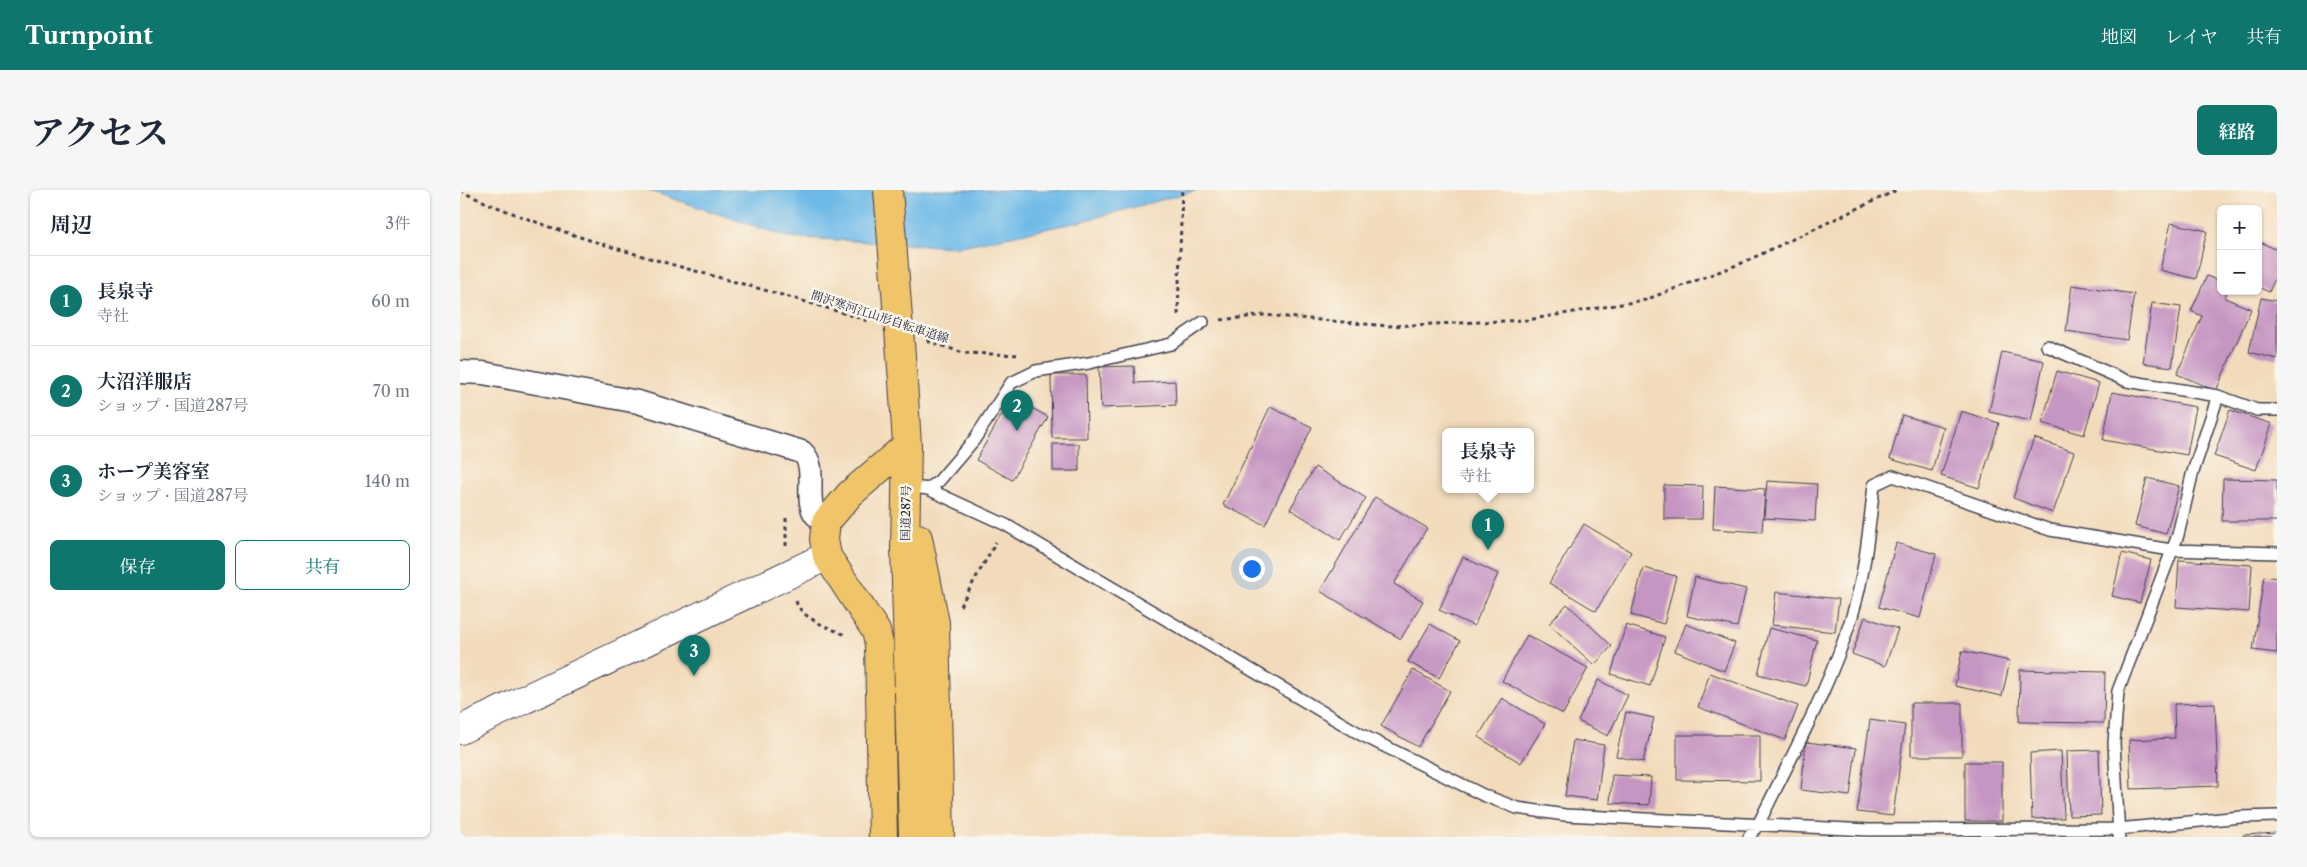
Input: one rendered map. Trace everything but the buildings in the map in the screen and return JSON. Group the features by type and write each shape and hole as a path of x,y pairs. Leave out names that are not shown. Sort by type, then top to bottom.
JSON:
{"highway":[{"name":"国道287号","path":"888,190 907,445 918,488 906,548 913,837"},
{"path":"883,837 878,637 876,631 827,556 824,539 826,522 850,494 907,445"},
{"path":"918,488 935,623 940,837"}],"street":[{"path":"460,372 483,373 638,402 802,452 810,463 812,506 815,514 826,522"},
{"path":"460,730 827,556"}],"lane":[{"path":"918,488 939,481 974,440 1011,383 1036,371 1089,364 1171,344 1203,322"},
{"path":"2047,346 2127,381 2218,396 2257,410 2277,410"},
{"path":"2118,833 2114,742 2118,692 2178,535 2192,475 2218,396"},
{"path":"1749,837 1759,823 1830,680 1853,614 1868,541 1874,486 1893,476 2050,530 2171,550 2277,552"},
{"path":"918,488 1006,525 1360,734 1483,795 1517,808 1565,815 1759,823 1869,830 2118,833 2241,817 2277,816"}],"path":[{"name":"間沢寒河江山形自転車道線","path":"460,190 506,212 684,269 878,325"},
{"path":"1174,322 1178,318 1182,190"},
{"path":"1203,322 1264,315 1388,326 1517,320 1645,300 1742,263 1897,190"},
{"name":"間沢寒河江山形自転車道線","path":"926,340 964,353 1030,355"},
{"path":"935,623 951,615 960,607 1006,525"}],"water":[{"path":"647,190 1198,190 1079,222 957,247 787,237"}],"place":[{"name":"大沼洋服店","path":"1017,431"},
{"name":"長泉寺","path":"1488,550"},
{"name":"ホープ美容室","path":"694,676"}]}
